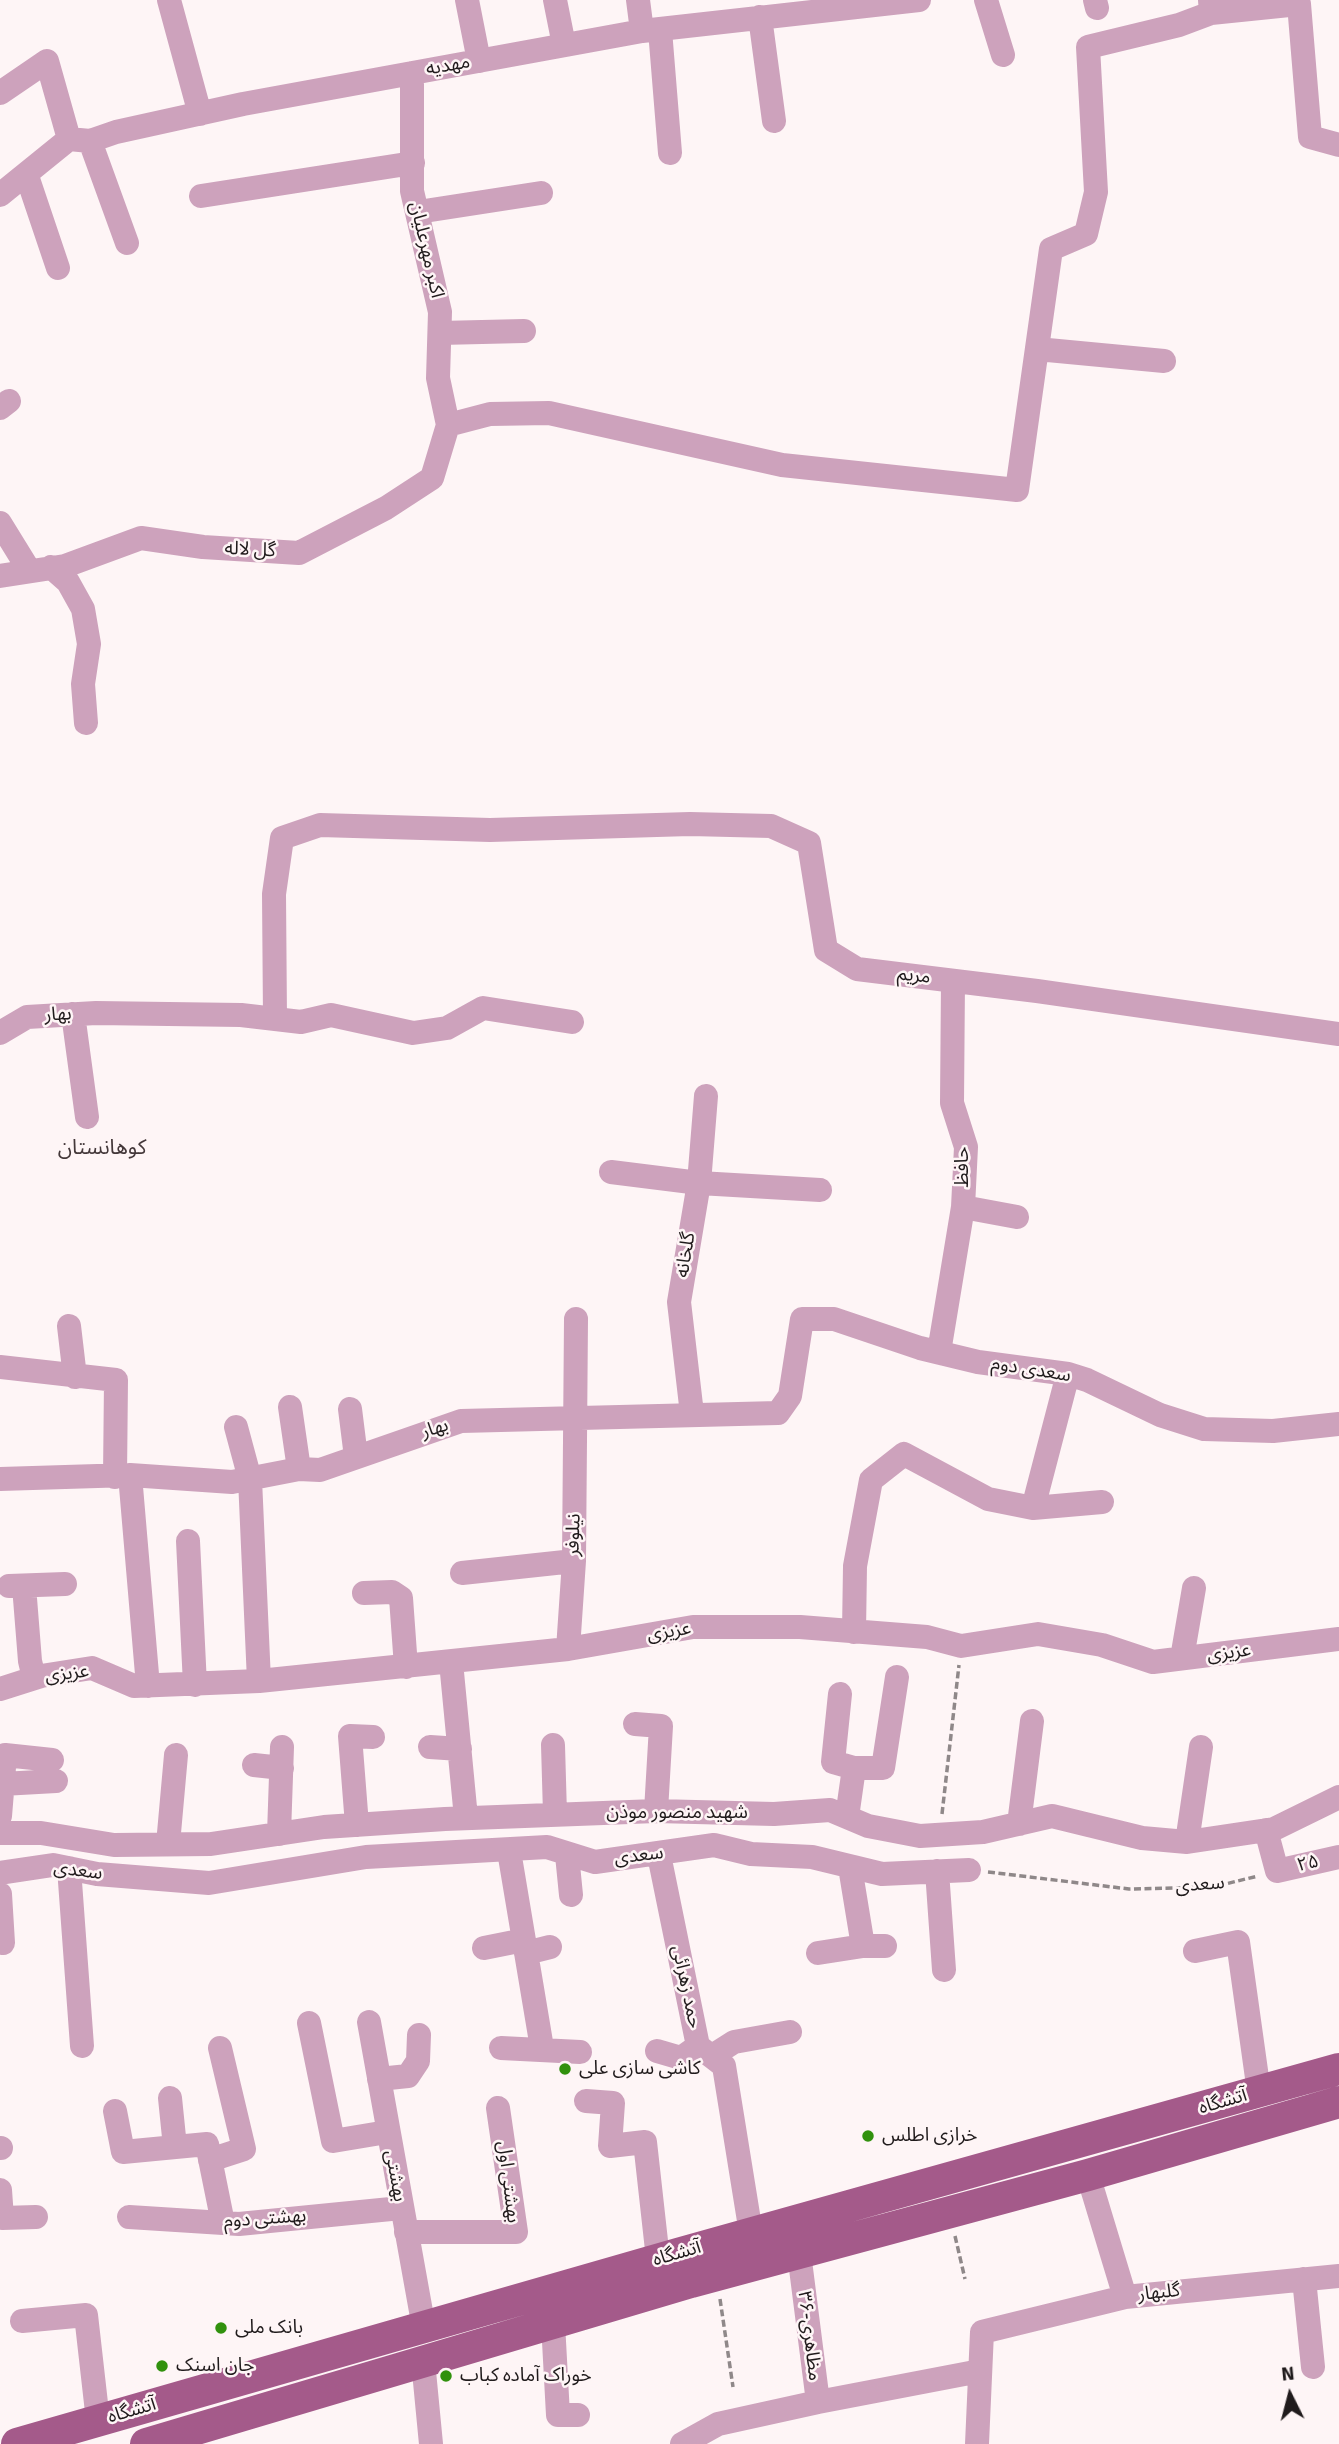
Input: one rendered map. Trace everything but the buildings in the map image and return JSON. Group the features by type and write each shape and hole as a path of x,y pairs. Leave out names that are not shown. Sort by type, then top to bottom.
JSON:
{"main road":[{"name":"آتشگاه","path":"16,2444 658,2259 1339,2068"},
{"name":"آتشگاه","path":"146,2444 716,2276 1088,2175 1339,2102"},
{"path":"842,2208 831,2225 851,2240"},
{"path":"751,2233 767,2243 766,2256 757,2265"}],"street":[{"path":"169,0 200,114"},
{"path":"467,0 479,61"},
{"path":"555,0 564,45"},
{"path":"638,0 651,31 670,153"},
{"name":"مهدیه","path":"0,195 80,140 200,114 651,31 919,0"},
{"path":"986,0 1003,55"},
{"path":"448,425 490,414 550,413 782,465 1017,491 1051,249 1086,234 1096,192 1088,47 1179,25 1210,6 1299,4 1310,137 1339,145"},
{"path":"760,17 774,121"},
{"path":"0,93 47,61 127,243"},
{"name":"اکبر مهرعلیان","path":"412,73 412,191 440,312 438,378 448,425"},
{"path":"201,196 413,163"},
{"path":"27,176 58,268"},
{"path":"418,212 541,192"},
{"path":"440,333 524,331"},
{"path":"1037,349 1164,361"},
{"name":"گل لاله","path":"0,576 65,566 141,538 203,547 299,553 386,508 432,478 448,425"},
{"path":"0,523 40,569 68,582 83,609 89,644 83,684 86,723"},
{"name":"مریم","path":"275,1019 274,894 282,838 320,825 450,830 690,824 771,826 809,843 826,950 856,969 1339,1034"},
{"name":"حافظ","path":"939,1352 962,1207 966,1147 952,1104 953,981"},
{"name":"بهار","path":"0,1033 27,1017 73,1014 241,1015 301,1022 331,1015 413,1033 447,1028 483,1008 572,1022"},
{"path":"73,1014 87,1117"},
{"name":"گلخانه","path":"692,1414 679,1302 699,1184 706,1096"},
{"path":"611,1172 699,1184 820,1190"},
{"path":"962,1207 1017,1217"},
{"name":"نیلوفر","path":"568,1649 574,1561 576,1319"},
{"name":"بهار","path":"0,1479 122,1476 232,1482 299,1469 320,1470 461,1421 778,1413 790,1396 802,1319"},
{"name":"سعدی دوم","path":"802,1319 834,1319 978,1362 1068,1374 1087,1380 1160,1415 1204,1429 1273,1431 1339,1424"},
{"path":"69,1326 75,1377"},
{"path":"0,1367 116,1380 122,1476 148,1685"},
{"path":"1033,1508 1068,1374"},
{"path":"290,1406 299,1469"},
{"path":"350,1409 356,1457"},
{"path":"236,1427 250,1479 259,1681"},
{"path":"854,1632 855,1566 871,1480 904,1454 988,1499 1033,1508 1101,1502"},
{"path":"188,1541 195,1685"},
{"path":"463,1573 574,1561"},
{"path":"34,1678 16,1586 65,1584"},
{"path":"1182,1658 1194,1588"},
{"path":"365,1593 392,1592 401,1598 406,1667"},
{"name":"عزیزی","path":"0,1689 34,1678 92,1668 134,1686 259,1681 568,1649 693,1627 800,1626 927,1637 961,1646 1038,1634 1102,1645 1153,1662 1339,1639"},
{"path":"451,1661 466,1818"},
{"path":"840,1695 833,1762 854,1768 883,1768 897,1677"},
{"path":"1018,1824 1032,1721"},
{"path":"635,1724 661,1726 656,1811"},
{"path":"357,1825 350,1736 373,1737"},
{"path":"553,1745 555,1814"},
{"path":"430,1747 460,1749"},
{"path":"1187,1842 1201,1747"},
{"path":"0,1816 5,1755 54,1770"},
{"path":"168,1844 176,1755"},
{"path":"254,1765 282,1757 279,1834"},
{"path":"847,1817 854,1768"},
{"name":"شهید منصور موذن","path":"0,1833 41,1833 114,1845 211,1844 357,1825 466,1818 656,1811 774,1814 830,1810 868,1826 930,1837 983,1832 1052,1816 1142,1838 1187,1842 1266,1830 1339,1797"},
{"path":"1266,1830 1277,1871"},
{"path":"930,1837 927,1872 944,1970"},
{"name":"سعدی","path":"0,1873 53,1865 97,1874 209,1883 366,1857 547,1847 567,1855 596,1861 714,1845 751,1854 812,1857 882,1874 970,1870"},
{"path":"509,1851 542,2048"},
{"name":"حمد زهرائی","path":"659,1854 705,2051 724,2066 751,2233"},
{"path":"567,1855 572,1895"},
{"name":"۲۵","path":"1277,1871 1339,1857"},
{"path":"818,1953 874,1946 850,1867"},
{"path":"69,1868 82,2046"},
{"path":"0,1894 3,1943"},
{"path":"1195,1951 1238,1942 1259,2091"},
{"path":"484,1948 550,1947"},
{"name":"بهشتی","path":"369,2022 424,2328"},
{"path":"309,2023 333,2141 387,2132"},
{"path":"657,2050 681,2058 734,2042 790,2032"},
{"path":"379,2079 408,2076 418,2061 419,2035"},
{"path":"210,2161 244,2149 220,2048"},
{"path":"501,2048 580,2052"},
{"path":"170,2098 175,2147"},
{"path":"586,2101 613,2103 610,2146 645,2142 658,2259"},
{"name":"بهشتی اول","path":"405,2232 516,2232 498,2108"},
{"path":"115,2111 123,2152 207,2144 223,2223"},
{"path":"1088,2175 1125,2297"},
{"path":"0,2190 2,2218 36,2217"},
{"name":"بهشتی دوم","path":"129,2217 223,2223 401,2208"},
{"name":"۳۶-مظاهری","path":"682,2444 718,2424 818,2402 799,2253"},
{"name":"گلبهار","path":"980,2371 982,2332 1125,2297 1339,2276"},
{"path":"1304,2279 1313,2367"},
{"path":"22,2321 86,2315 98,2421"},
{"path":"553,2323 558,2415 578,2415"},
{"path":"423,2361 430,2444"},
{"path":"818,2402 980,2371 977,2444"}],"path":[{"path":"930,1837 961,1646"},
{"name":"سعدی","path":"970,1870 1129,1889 1213,1887 1277,1871"},
{"path":"950,2213 965,2278"},
{"path":"716,2276 733,2387"}],"place":[{"name":"کاشی سازی علی","path":"565,2069"},
{"name":"خرازی اطلس","path":"868,2136"},
{"name":"بانک ملی","path":"221,2328"},
{"name":"جان اسنک","path":"162,2366"},
{"name":"خوراک آماده کباب","path":"446,2376"}],"district":[{"name":"کوهانستان","path":"102,1148"}]}
